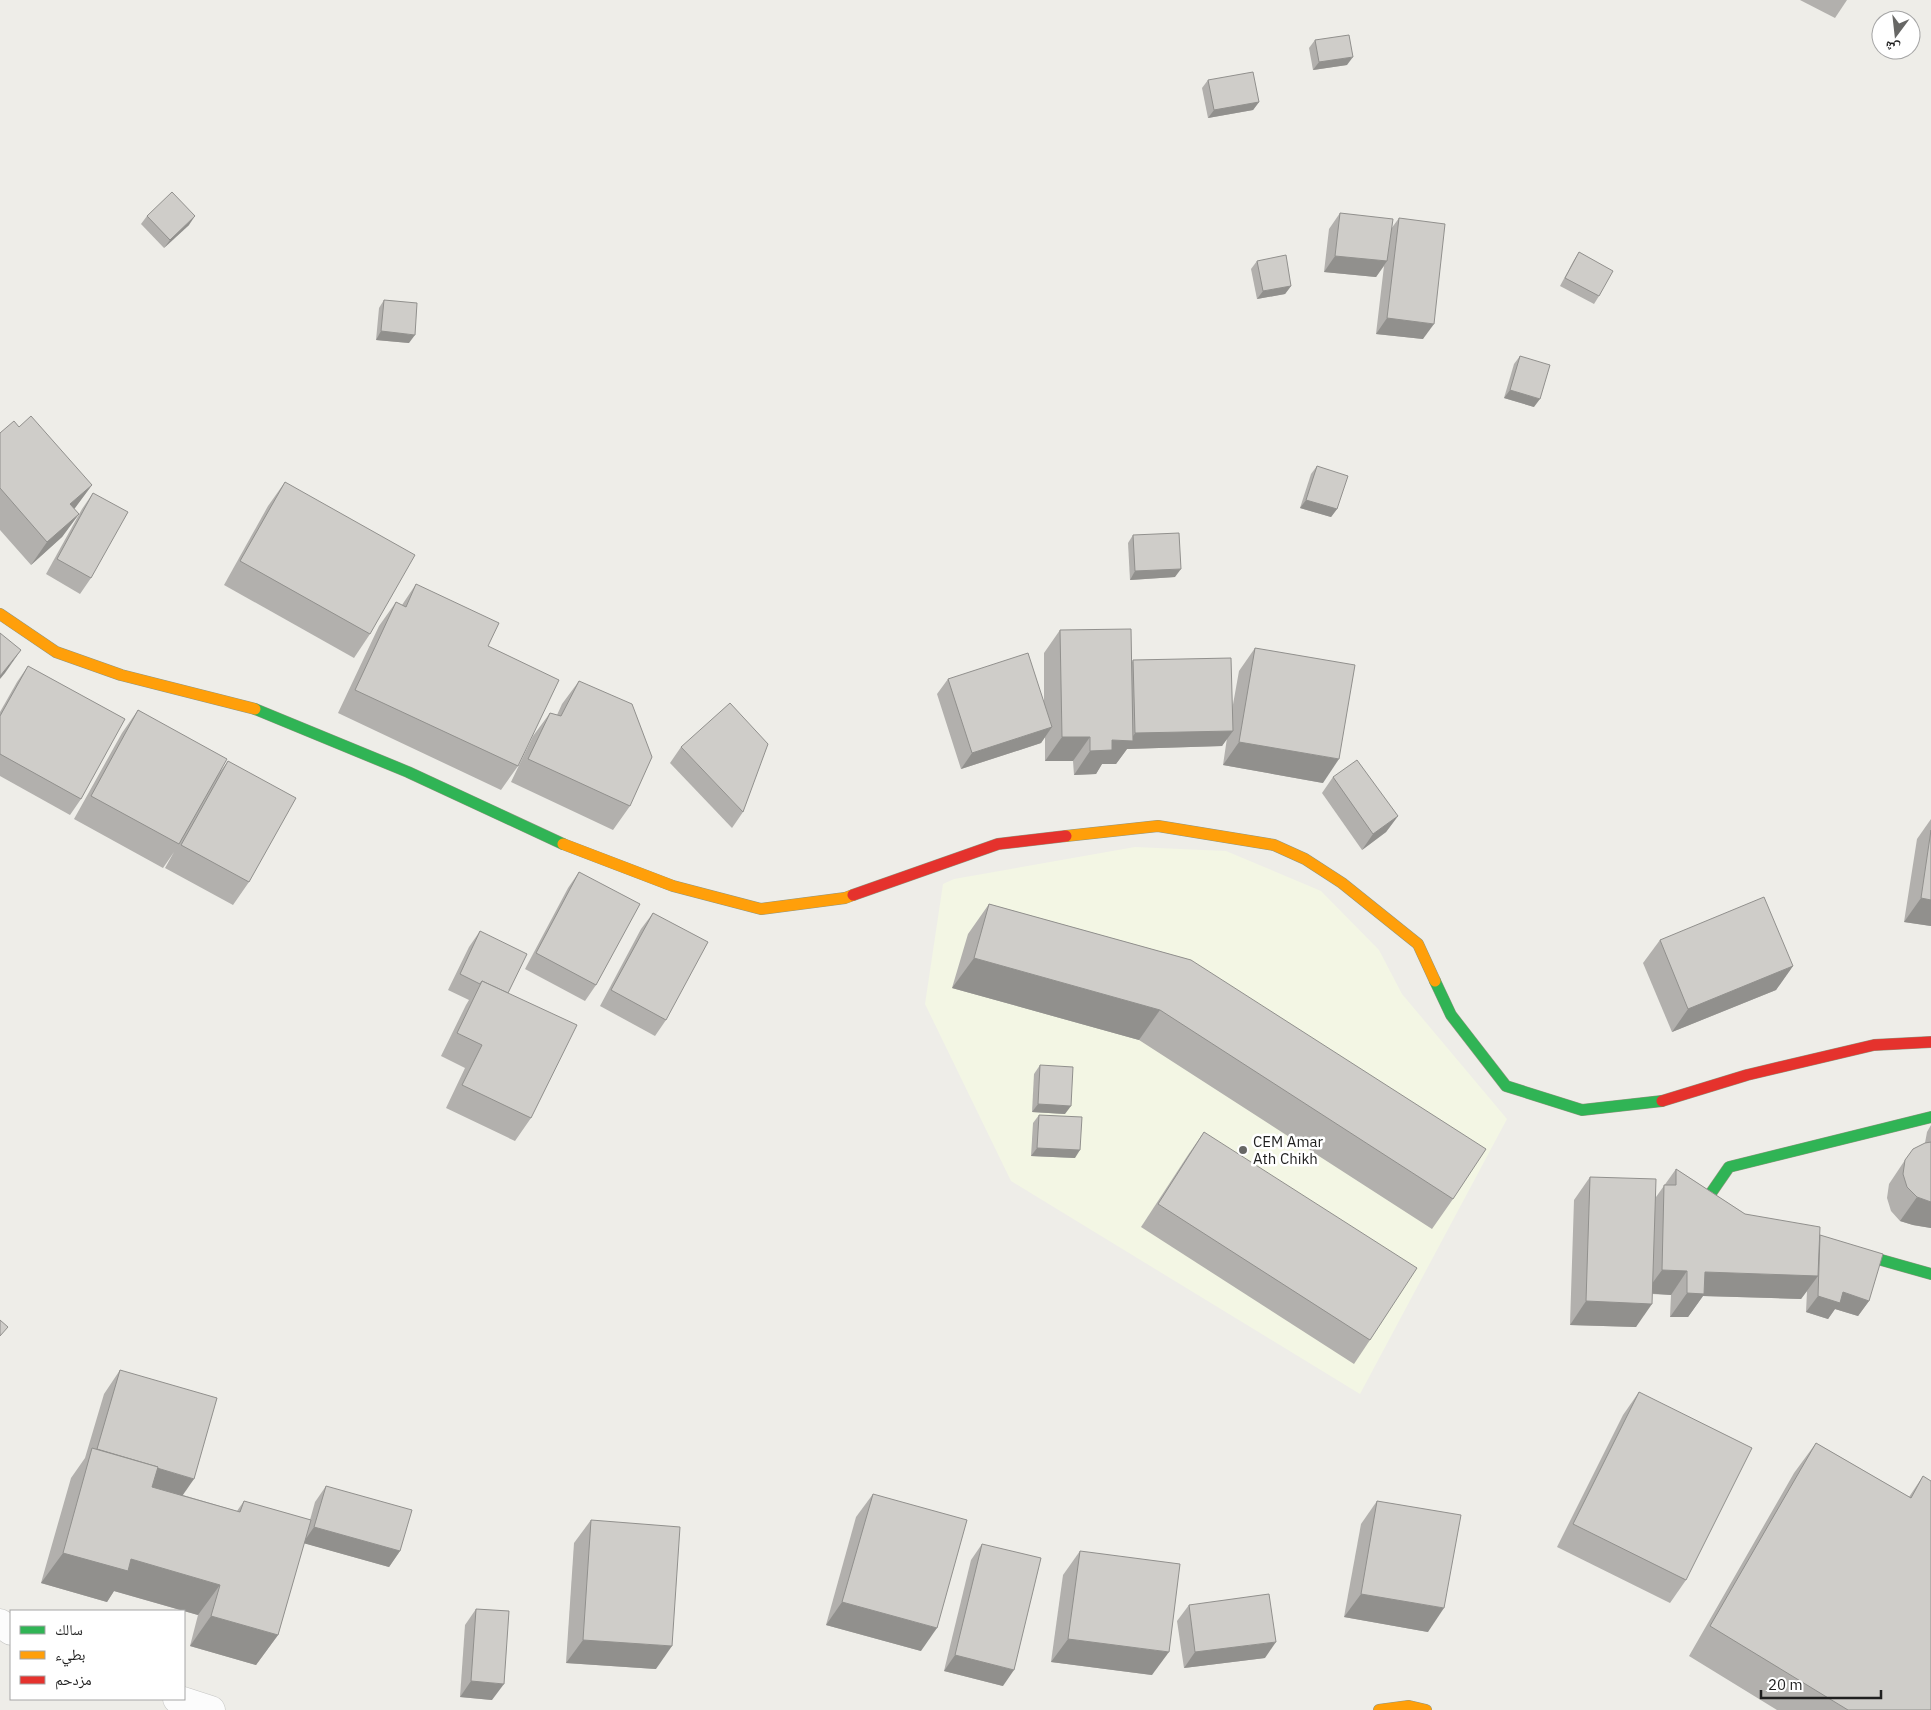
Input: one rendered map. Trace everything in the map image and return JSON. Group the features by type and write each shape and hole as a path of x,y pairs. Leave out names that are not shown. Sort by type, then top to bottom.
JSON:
{"main road":[{"path":"0,614 56,652 121,675 249,706 408,772 579,852 673,886 761,909 845,898 998,844 1158,826 1274,845 1305,859 1342,883 1418,944 1451,1015 1506,1086 1582,1110 1664,1102 1747,1075 1874,1045 1931,1042"},
{"path":"1746,1221 1728,1216 1709,1196 1729,1167 1931,1116"},
{"path":"1839,1247 1931,1274"},
{"path":"1379,1710 1409,1706 1426,1710"}],"street":[{"path":"180,1700 211,1710"}],"shaded area":[{"name":"CEM Amar Ath Chikh","path":"1135,847 1226,851 1321,891 1379,950 1402,994 1507,1119 1360,1394 1011,1181 925,1004 943,884 954,879"}],"building":[{"path":"1349,35 1353,57 1319,62 1315,40"},
{"path":"1253,72 1259,102 1214,110 1208,80"},
{"path":"172,192 195,216 170,240 147,216"},
{"path":"1340,213 1393,219 1387,261 1335,256"},
{"path":"1399,218 1445,224 1434,324 1387,318"},
{"path":"1579,252 1613,271 1599,296 1565,278"},
{"path":"1286,255 1291,286 1263,291 1257,261"},
{"path":"384,300 417,303 415,335 381,331"},
{"path":"1520,356 1550,365 1540,399 1510,390"},
{"path":"31,416 92,485 70,504 79,514 47,542 0,488 0,433 14,421 19,427"},
{"path":"1317,466 1348,476 1337,509 1306,500"},
{"path":"285,482 415,555 370,634 240,561"},
{"path":"93,493 128,512 91,578 57,559"},
{"path":"1179,533 1181,569 1135,571 1133,535"},
{"path":"416,584 499,623 488,646 559,680 518,766 355,690 396,602 406,607"},
{"path":"1131,629 1133,741 1112,740 1112,750 1090,751 1090,737 1062,737 1060,630"},
{"path":"0,633 21,650 0,676"},
{"path":"1255,648 1355,665 1339,759 1239,742"},
{"path":"1028,653 1052,727 972,753 948,679"},
{"path":"1231,658 1233,731 1135,733 1133,660"},
{"path":"28,666 125,719 81,799 0,754 0,716"},
{"path":"579,681 632,704 652,757 630,806 528,759 550,713 561,716"},
{"path":"730,703 768,744 743,812 681,747"},
{"path":"138,710 227,759 179,844 91,796"},
{"path":"1357,760 1398,816 1373,834 1333,777"},
{"path":"228,761 296,798 249,882 181,845"},
{"path":"1931,830 1931,900 1921,898"},
{"path":"579,872 640,904 596,985 536,953"},
{"path":"1764,897 1793,966 1688,1009 1660,940"},
{"path":"989,904 1191,960 1486,1149 1453,1199 1160,1010 974,958"},
{"path":"653,913 708,942 666,1020 611,990"},
{"path":"480,931 527,954 508,993 482,981 480,984 460,974"},
{"path":"482,981 577,1025 531,1118 462,1085 482,1045 457,1033"},
{"path":"1040,1065 1073,1067 1071,1106 1038,1104"},
{"path":"1039,1115 1082,1117 1080,1150 1037,1148"},
{"path":"1204,1132 1417,1268 1370,1340 1158,1204"},
{"path":"1931,1142 1931,1202 1917,1197 1907,1187 1903,1174 1905,1160 1913,1149"},
{"path":"1676,1169 1745,1214 1820,1227 1818,1276 1705,1272 1704,1294 1687,1293 1687,1271 1662,1270 1664,1185 1676,1185"},
{"path":"1590,1177 1656,1179 1652,1304 1586,1301"},
{"path":"1820,1235 1883,1254 1869,1301 1843,1292 1840,1303 1818,1296"},
{"path":"0,1320 8,1327 0,1336"},
{"path":"120,1370 217,1398 194,1479 97,1449"},
{"path":"1639,1392 1752,1448 1686,1580 1573,1524"},
{"path":"1816,1443 1911,1498 1923,1476 1931,1481 1931,1710 1848,1710 1710,1626"},
{"path":"92,1448 158,1467 152,1487 240,1512 244,1501 311,1520 278,1635 211,1616 220,1585 131,1559 128,1571 63,1553"},
{"path":"326,1486 412,1510 400,1551 314,1527"},
{"path":"873,1494 967,1520 937,1628 842,1602"},
{"path":"1377,1501 1461,1515 1444,1608 1361,1594"},
{"path":"591,1520 680,1527 672,1646 583,1640"},
{"path":"982,1544 1041,1558 1014,1670 955,1655"},
{"path":"1080,1551 1180,1564 1169,1652 1068,1639"},
{"path":"1269,1594 1276,1642 1195,1652 1189,1605"},
{"path":"476,1609 509,1611 504,1684 471,1681"}],"traffic: fast":[{"path":"255,709 408,772 563,844"},
{"path":"1435,981 1451,1015 1506,1086 1582,1110 1662,1101"},
{"path":"1733,1217 1728,1216 1709,1196 1729,1167 1931,1117"},
{"path":"1846,1250 1931,1274"}],"traffic: slow":[{"path":"0,614 56,652 121,675 255,709"},
{"path":"1066,836 1158,826 1274,845 1305,859 1342,883 1418,944 1435,981"},
{"path":"563,844 673,886 761,909 845,898 853,895"},
{"path":"1379,1710 1409,1706 1426,1710"}],"traffic: jam":[{"path":"853,895 998,844 1066,836"},
{"path":"1662,1101 1747,1075 1874,1045 1931,1042"}],"place":[{"name":"CEM Amar Ath Chikh","path":"1243,1150"}]}
